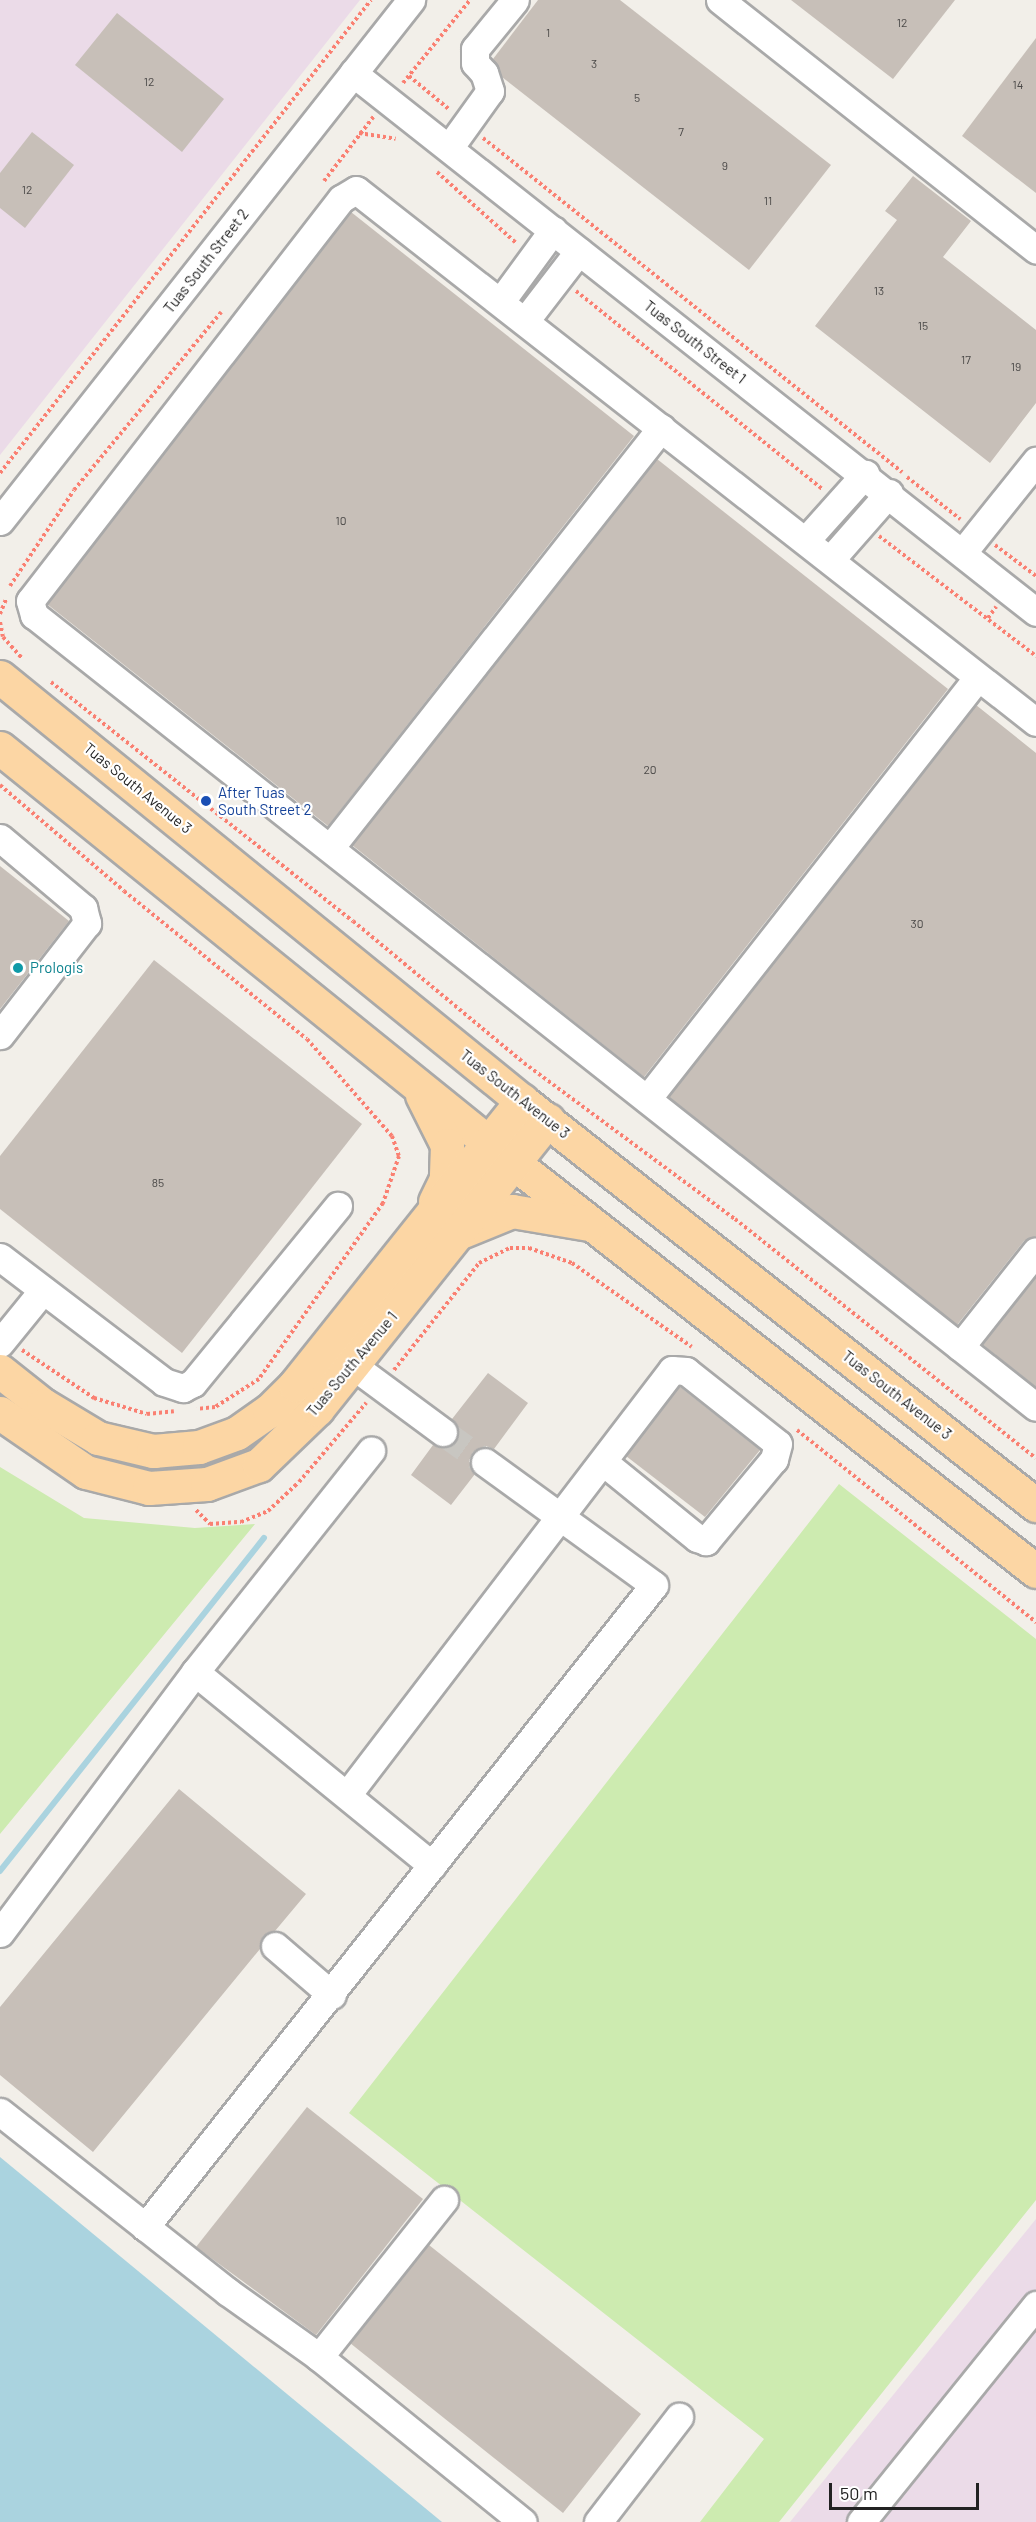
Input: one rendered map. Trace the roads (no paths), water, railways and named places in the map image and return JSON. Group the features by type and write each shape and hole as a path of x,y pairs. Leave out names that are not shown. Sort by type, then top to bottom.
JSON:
{"main road":[{"name":"Tuas South Avenue 3","path":"0,677 535,1111 1036,1505"},
{"path":"0,748 503,1154 1036,1571"},
{"path":"408,1077 430,1106 447,1145 446,1179 422,1228"},
{"name":"Tuas South Avenue 1","path":"0,1413 86,1472 149,1488 207,1484 259,1465 317,1409 459,1233 503,1154 535,1111"},
{"name":"Tuas South Avenue 1","path":"0,1371 43,1405 98,1438 153,1451 199,1448 237,1433 268,1412 302,1377 422,1228 503,1154"},
{"path":"459,1233 512,1211 531,1211 599,1227"}],"street":[{"name":"Tuas South Street 2","path":"0,521 411,0"},
{"path":"440,158 490,92 484,74 475,63 476,49 515,0"},
{"path":"720,0 1036,250"},
{"name":"Tuas South Street 1","path":"353,73 388,100 440,158 553,230 889,493 971,543 1036,612"},
{"path":"1036,722 365,195 350,190 30,601 34,615 1036,1407"},
{"path":"501,301 553,230"},
{"path":"525,321 579,250"},
{"path":"330,849 661,428"},
{"path":"971,543 1036,461"},
{"path":"806,540 865,474"},
{"path":"831,559 889,493"},
{"path":"647,1099 978,677"},
{"path":"0,838 83,908 87,916 84,931 0,1035"},
{"path":"0,1257 164,1382 183,1388 193,1383 338,1206"},
{"path":"960,1347 1036,1251"},
{"path":"0,1343 43,1290"},
{"path":"352,1365 443,1432"},
{"path":"347,1796 562,1518 603,1462 676,1368 686,1371 778,1444 774,1459 706,1541 697,1538 603,1462"},
{"path":"0,1932 195,1672 371,1451"},
{"path":"146,2227 332,1995 654,1585 485,1462"},
{"path":"195,1672 432,1865"},
{"path":"275,1946 332,1995"},
{"path":"0,2112 146,2227 320,2357 523,2522"},
{"path":"320,2357 444,2200"},
{"path":"861,2522 1036,2305"},
{"path":"598,2522 680,2417"}],"water":[{"path":"0,2157 442,2522 0,2522"}],"waterway":[{"path":"0,1871 264,1538"}],"tunnel":[{"path":"443,1432 485,1462"}],"place":[{"name":"After Tuas South Street 2","path":"206,801"},
{"name":"Prologis","path":"18,968"}]}
